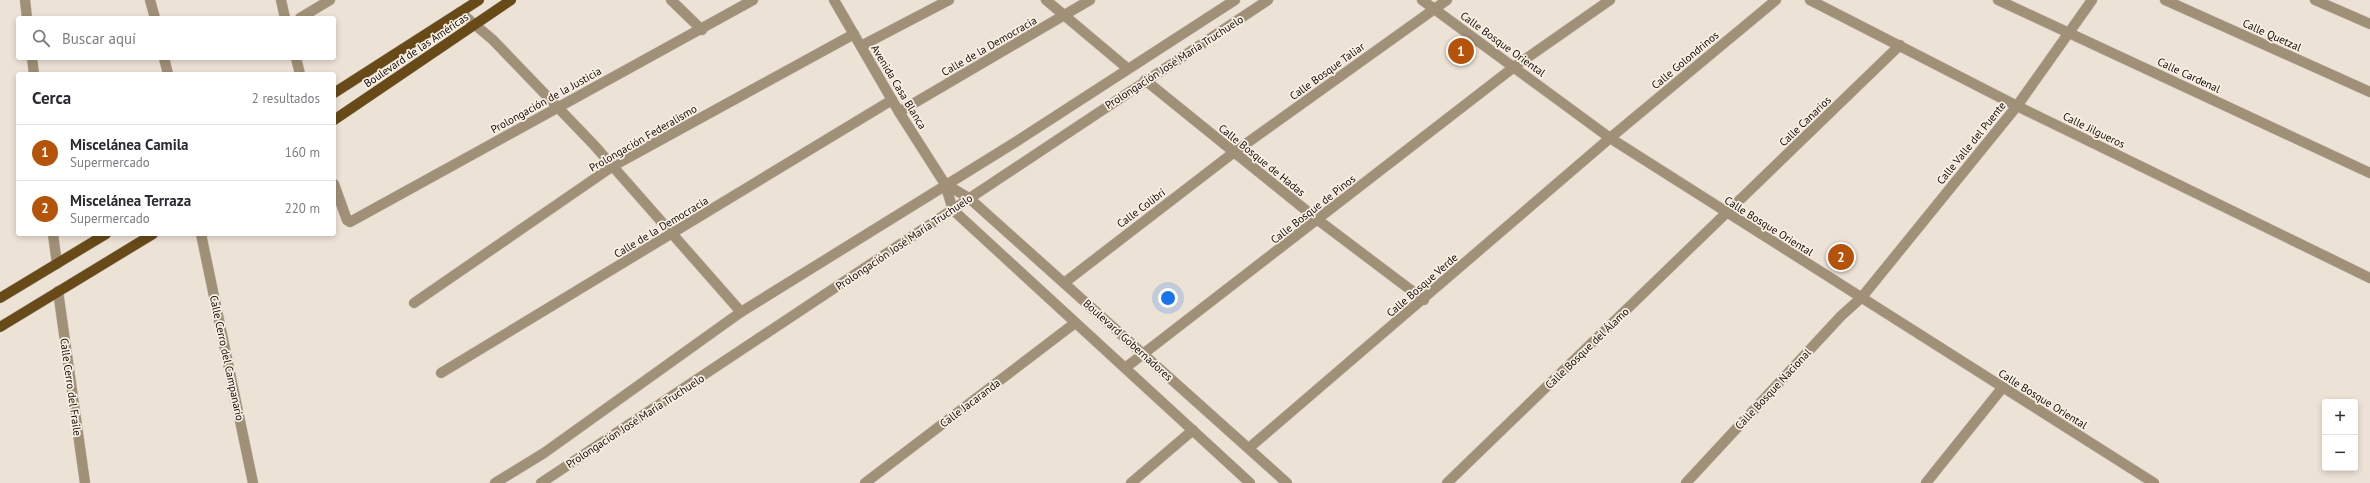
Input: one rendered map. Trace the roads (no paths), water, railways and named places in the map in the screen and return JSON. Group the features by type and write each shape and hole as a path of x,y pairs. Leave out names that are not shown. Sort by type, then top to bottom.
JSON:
{"main road":[{"name":"Boulevard de las Américas","path":"336,92 479,0"},
{"name":"Boulevard de las Américas","path":"336,119 511,0"},
{"path":"0,298 103,236"},
{"path":"0,327 150,236"}],"street":[{"path":"25,0 28,16"},
{"path":"150,0 154,16"},
{"path":"281,0 285,16"},
{"path":"303,16 330,0"},
{"path":"671,0 702,30"},
{"name":"Prolongación de la Justicia","path":"336,189 350,222 558,107 702,30 753,0"},
{"name":"Avenida Casa Blanca","path":"834,0 899,112 945,184 953,210"},
{"path":"861,46 949,0"},
{"path":"1046,0 1127,68"},
{"name":"Calle de la Democracia","path":"899,112 1090,0"},
{"name":"Prolongación José María Truchuelo","path":"495,483 544,453 741,312 945,184 1014,143 1127,68 1235,0"},
{"name":"Prolongación José María Truchuelo","path":"540,483 953,210 1145,80 1268,0"},
{"name":"Calle Bosque Oriental","path":"1422,0 1610,138 1726,213 1862,297 2154,483"},
{"name":"Calle Bosque Taliar","path":"1233,153 1447,0"},
{"name":"Calle Bosque de Pinos","path":"1125,368 1514,67 1610,0"},
{"name":"Calle Golondrinos","path":"1610,138 1776,0"},
{"name":"Calle Jilgueros","path":"1810,0 2017,106 2370,278"},
{"name":"Calle Cardenal","path":"1998,0 2370,173"},
{"name":"Calle Valle del Puente","path":"1862,297 2017,106 2092,0"},
{"name":"Calle Quetzal","path":"2165,0 2370,92"},
{"path":"2315,0 2370,24"},
{"path":"460,12 476,24 558,107 674,233 741,312"},
{"name":"Prolongación Federalismo","path":"414,303 613,166 854,34"},
{"name":"Calle Canarios","path":"1726,213 1900,45"},
{"path":"32,60 34,72"},
{"path":"164,60 168,72"},
{"path":"296,60 300,72"},
{"name":"Calle Bosque de Hadas","path":"1145,80 1233,153 1318,220 1424,300"},
{"name":"Calle de la Democracia","path":"441,373 892,100"},
{"name":"Calle Bosque Verde","path":"1248,448 1424,300 1610,138"},
{"name":"Calle Colibrí","path":"1064,283 1233,153"},
{"name":"Avenida Casa Blanca","path":"945,184 969,198"},
{"name":"Boulevard Gobernadores","path":"969,198 1288,483"},
{"name":"Boulevard Gobernadores","path":"953,210 1250,483"},
{"name":"Calle Bosque del Álamo","path":"1447,483 1726,213"},
{"path":"53,236 57,264"},
{"name":"Calle Cerro del Campanario","path":"201,236 253,483"},
{"name":"Calle Cerro del Fraile","path":"58,291 85,483"},
{"name":"Calle Bosque Nacional","path":"1686,483 1841,316 1862,297"},
{"name":"Calle Jacaranda","path":"866,483 1075,322"},
{"path":"1926,483 2003,387"},
{"path":"1131,483 1193,430"}],"place":[{"name":"Miscelánea Camila","path":"1461,51"},
{"name":"Miscelánea Terraza","path":"1841,257"}]}
